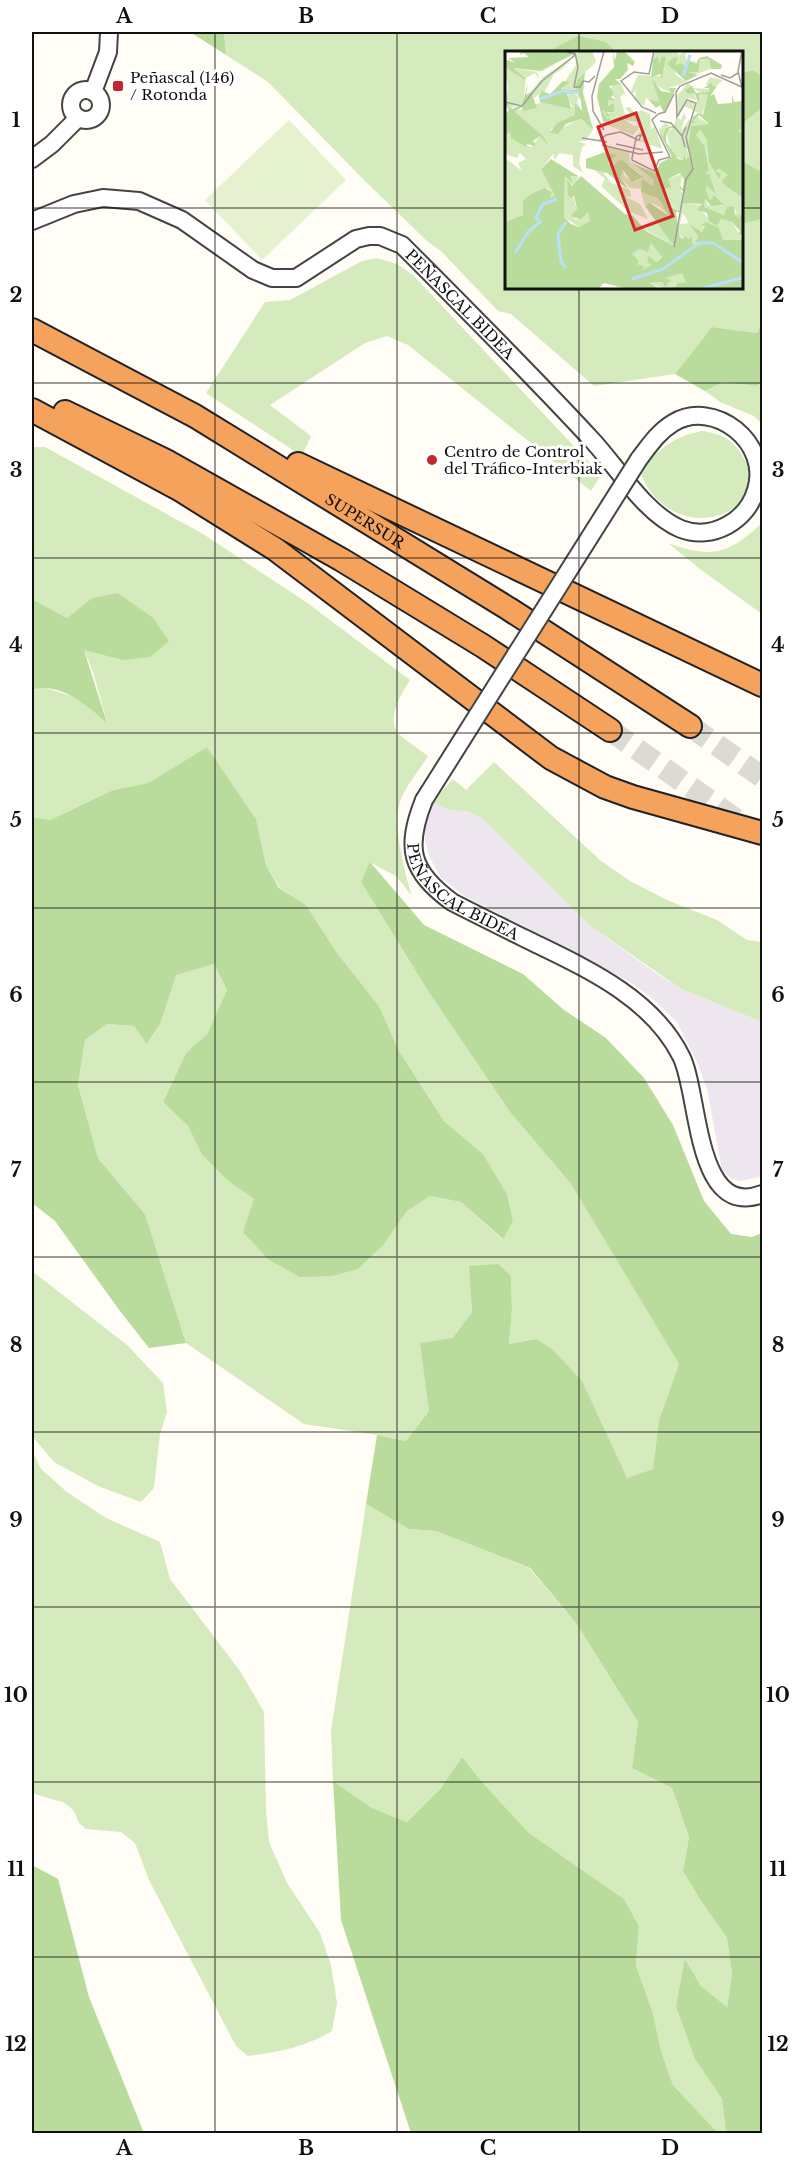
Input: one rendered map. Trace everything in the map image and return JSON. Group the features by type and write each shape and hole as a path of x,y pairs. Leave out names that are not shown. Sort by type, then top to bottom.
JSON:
{"highway":[{"name":"SUPERSUR","path":"32,330 195,416 509,609 690,726"},
{"path":"34,404 168,462 342,560 483,646 610,730"},
{"path":"34,404 275,549 520,736 559,763 605,787 624,794 762,833"},
{"path":"195,416 762,685"}],"street":[{"path":"32,159 52,144 78,118 72,110 72,100 74,96 83,91 93,92 108,52 109,32"},
{"name":"PEÑASCAL BIDEA","path":"32,221 74,204 103,198 139,201 182,220 253,270 272,278 297,278 356,239 380,236 391,239 402,245 523,368 594,442 651,508 682,529 703,532 719,530 745,512 757,490 760,472 747,439 730,425 710,417 691,416 674,422 657,436 639,459 423,800 414,824 413,841 415,860 436,890 453,902 576,963 612,985 653,1017 682,1057 712,1174 722,1189 733,1195 745,1198 762,1194"}],"shaded area":[{"path":"432,802 446,809 470,812 483,819 589,925 653,971 681,989 762,1022 762,1174 759,1177 739,1181 730,1178 722,1170 707,1089 697,1062 677,1022 652,998 630,982 594,962 466,897 441,878 430,858 425,840 424,829"}],"green space":[{"path":"190,32 224,32 226,55"},
{"path":"224,32 762,32 762,76 753,70 743,73 743,51 615,51 606,42 552,51 505,51 505,290 743,290 743,224 762,219 762,322 757,333 712,327 675,374 594,386 511,314 498,311 442,252 427,241 365,181 268,82 226,55"},
{"path":"578,36 606,42 615,51 552,51 551,50"},
{"path":"753,70 762,76 762,108 743,123 743,73"},
{"path":"762,108 762,172 743,162 743,123"},
{"path":"289,120 346,180 262,260 205,200"},
{"path":"743,162 762,172 762,219 743,224"},
{"path":"377,258 397,264 413,275 601,475 591,491 408,345 387,336 365,343 270,405 311,436 302,456 206,393 265,302 290,300 362,261"},
{"path":"762,322 762,383 756,386 723,382 705,391 675,374 712,327 757,333"},
{"path":"723,382 756,386 762,383 762,424 754,416 720,402 705,391"},
{"path":"702,431 724,437 736,447 749,470 748,487 741,501 728,511 711,517 692,517 672,511 654,496 640,472 667,445 682,437"},
{"path":"32,447 45,447 203,534 306,602 410,680 396,708 394,723 401,736 428,756 407,788 398,809 400,848 412,896 396,876 371,863 361,882 428,991 510,1112 571,1184 679,1364 659,1420 653,1469 627,1478 535,1339 509,1344 512,1310 511,1276 470,1266 472,1312 426,1382 429,1411 406,1441 304,1424 186,1343 145,1214 98,1158 78,1085 85,1040 107,1024 134,1026 148,1043 160,1024 175,975 214,964 227,990 207,1034 186,1053 163,1102 188,1126 202,1155 228,1181 254,1199 384,1244 407,1211 430,1196 461,1202 502,1239 513,1221 507,1194 483,1154 444,1121 399,1051 379,1006 337,953 306,905 280,888 266,865 256,819 207,747 148,783 113,790 50,820 32,817 32,690 43,687 77,698 107,722 93,672 84,650 92,598 67,618 32,599"},
{"path":"762,523 762,614 668,543 696,551 719,551 739,541"},
{"path":"118,593 153,618 169,641 150,657 123,660 84,650 107,723 82,703 63,692 42,688 32,690 32,599 67,618 92,598"},
{"path":"207,747 256,819 266,865 279,888 306,905 337,953 379,1006 399,1051 444,1121 483,1154 507,1194 513,1221 503,1239 461,1202 430,1196 407,1211 384,1244 358,1269 332,1276 300,1277 269,1260 243,1232 254,1199 228,1181 202,1155 188,1126 163,1102 186,1053 207,1034 227,990 214,964 176,975 160,1024 147,1044 134,1026 107,1024 85,1040 78,1085 98,1158 145,1214 186,1343 149,1348 55,1221 32,1203 32,817 50,820 113,790 148,783"},
{"path":"494,762 601,861 630,881 667,900 717,920 747,940 762,942 762,1022 681,989 589,925 483,819 470,812 446,809 432,802 453,779 466,790"},
{"path":"370,862 424,925 523,974 564,1010 606,1038 644,1078 673,1125 704,1201 731,1234 752,1237 762,1233 762,2133 726,2133 722,2099 695,2059 676,2006 685,1959 701,1986 727,2007 732,1974 727,1938 683,1871 689,1837 672,1788 632,1768 638,1722 576,1623 530,1568 436,1531 409,1529 366,1504 377,1435 406,1441 429,1411 420,1343 453,1338 472,1312 469,1266 498,1264 511,1276 512,1310 509,1344 536,1339 553,1350 582,1381 627,1478 653,1469 659,1420 679,1364 571,1184 510,1112 428,991 361,882"},
{"path":"32,1271 127,1345 163,1383 167,1412 160,1434 154,1488 141,1502 98,1486 54,1462 32,1436"},
{"path":"32,1450 41,1469 67,1492 106,1518 160,1542 170,1579 240,1671 264,1712 266,1811 269,1842 287,1883 320,1933 331,1965 337,2003 332,2031 322,2037 292,2048 248,2056 236,2046 149,1880 135,1843 121,1832 86,1829 79,1823 74,1811 65,1803 32,1793"},
{"path":"366,1504 409,1529 436,1531 529,1568 576,1623 638,1722 632,1768 672,1788 689,1837 683,1871 727,1938 732,1974 727,2007 701,1986 685,1959 695,2059 722,2099 726,2133 718,2133 673,2085 661,2051 653,2013 636,1966 639,1926 624,1899 529,1833 462,1757 441,1788 407,1822 372,1808 333,1781 331,1731"},
{"path":"462,1757 529,1833 624,1899 639,1926 636,1966 653,2013 661,2051 673,2085 718,2133 411,2133 341,1920 333,1781 372,1808 407,1822 441,1788"},
{"path":"32,1865 58,1879 89,1997 144,2133 32,2133"}],"tunnel":[{"path":"690,726 762,777"},
{"path":"610,730 748,828"}],"place":[{"name":"Peñascal (146) / Rotonda","path":"118,86"},
{"name":"Centro de Control del Tráfico-Interbiak","path":"432,460"}]}
